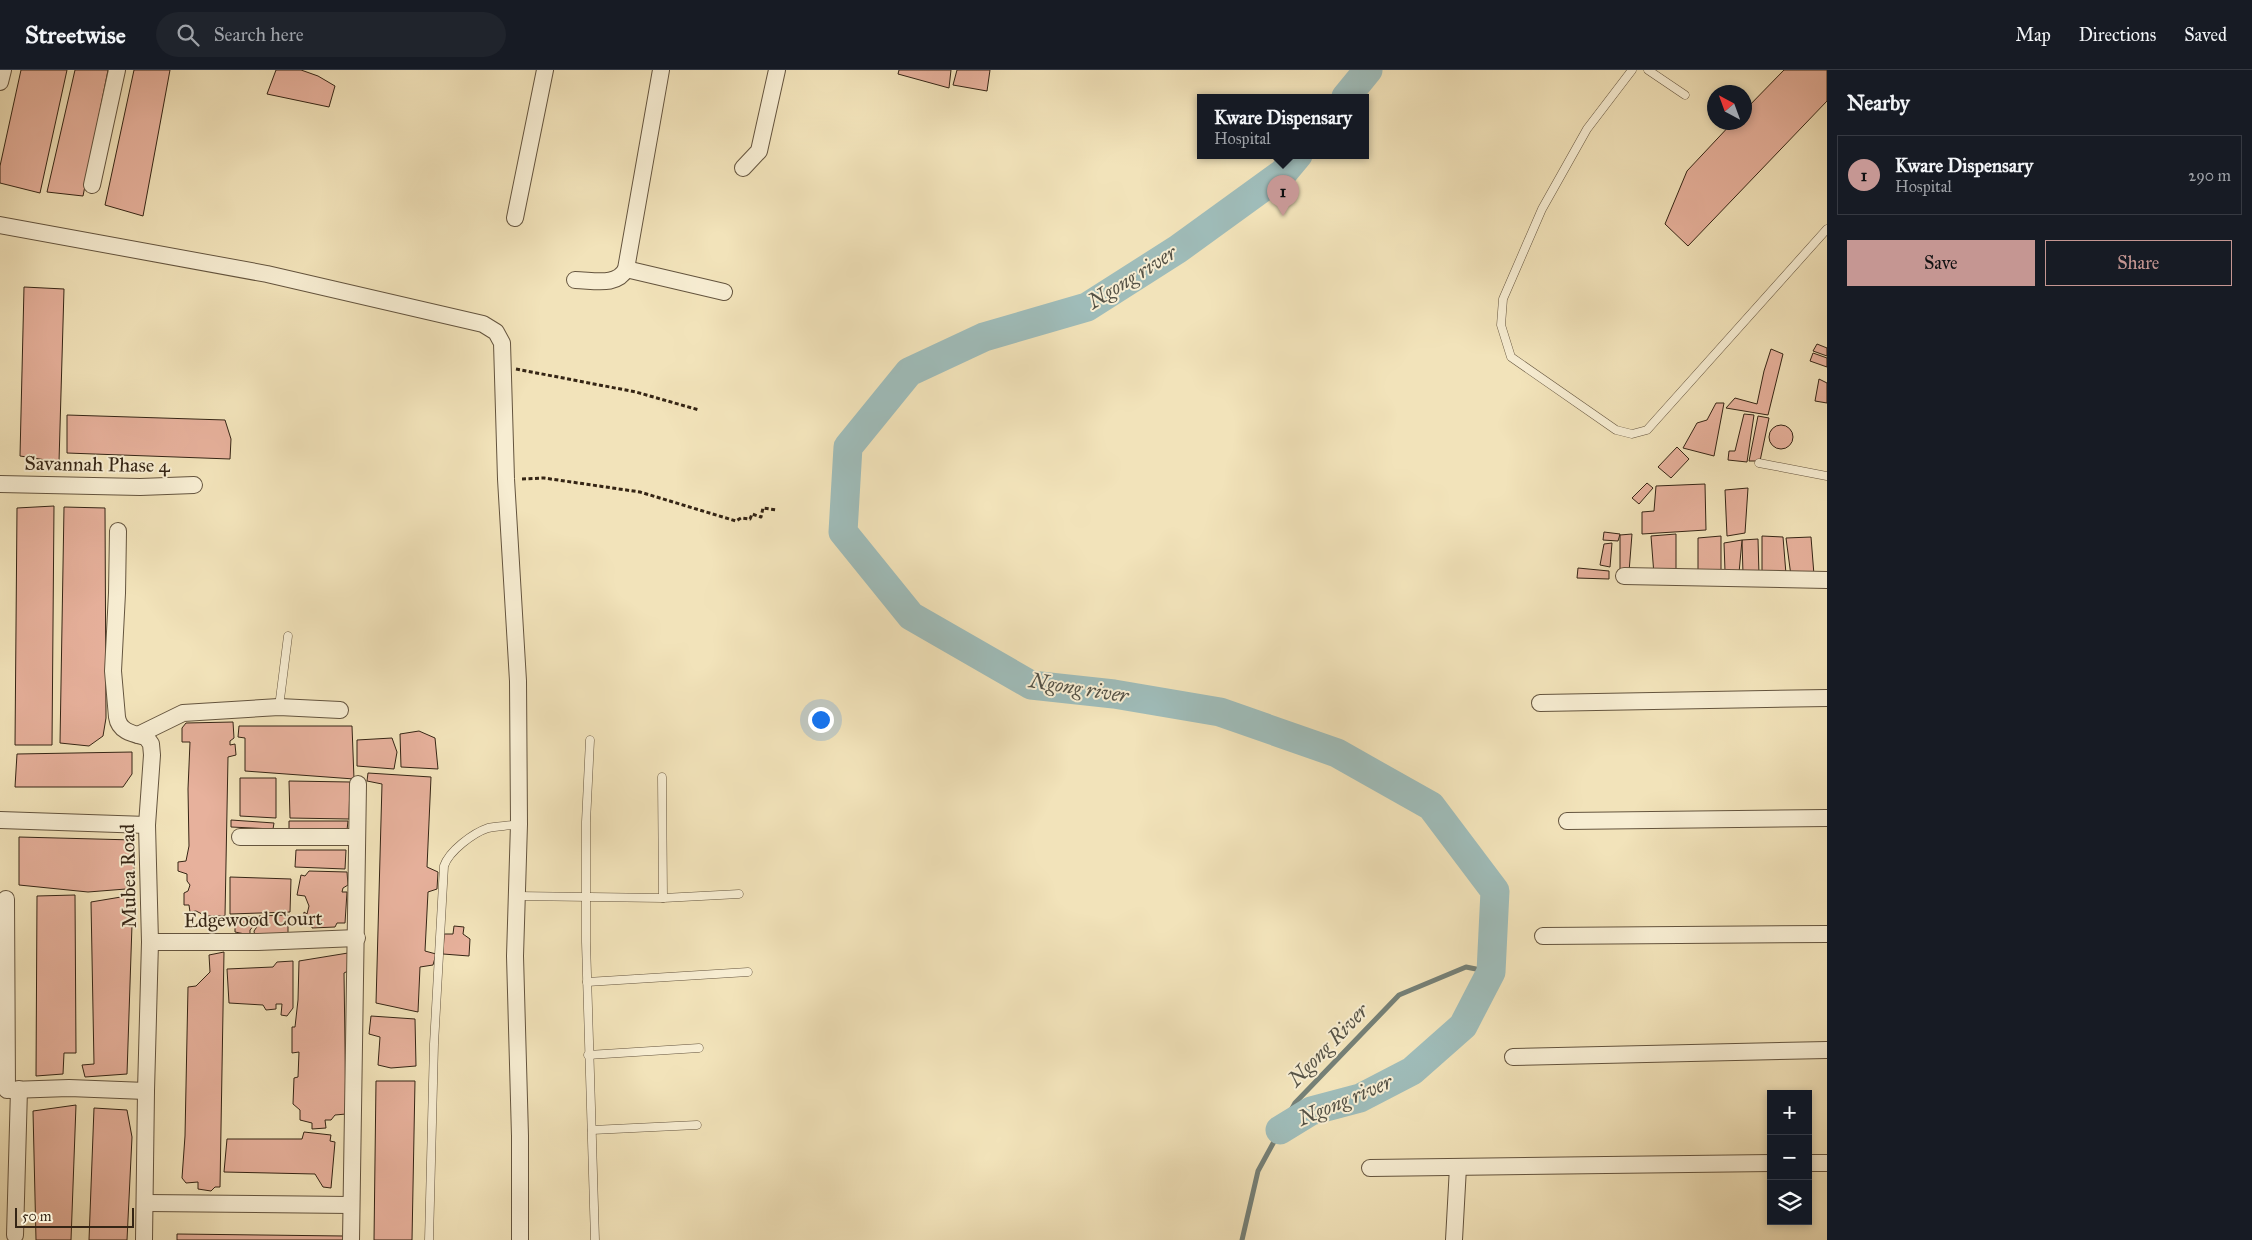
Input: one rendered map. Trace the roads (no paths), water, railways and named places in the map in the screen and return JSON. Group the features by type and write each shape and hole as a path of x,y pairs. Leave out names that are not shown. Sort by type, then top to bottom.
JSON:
{"street":[{"path":"0,82 3,70"},
{"path":"92,185 117,70"},
{"path":"515,218 545,70"},
{"path":"575,280 612,281 622,276 626,269 661,70"},
{"path":"743,168 760,151 772,71"},
{"path":"0,225 267,274 484,324 496,332 502,343 506,479 517,639 519,824 515,956 520,1136 520,1240"},
{"path":"626,269 724,292"},
{"name":"Savannah Phase 4","path":"0,484 140,487 194,485"},
{"name":"Mubea Road","path":"118,531 113,671 117,717 118,723 125,730 146,737 151,744 148,825 150,942 144,1240"},
{"path":"1624,576 1827,580"},
{"path":"1540,703 1827,698"},
{"path":"138,735 183,713 279,707 340,710"},
{"path":"351,1240 358,784"},
{"path":"1567,821 1827,818"},
{"path":"0,820 148,825"},
{"path":"240,837 357,837"},
{"path":"6,899 9,1090 15,1235"},
{"path":"1543,936 1827,934"},
{"name":"Edgewood Court","path":"150,942 258,942 357,938"},
{"path":"1513,1057 1827,1050"},
{"path":"9,1090 146,1091"},
{"path":"1370,1168 1767,1163"},
{"path":"1812,1163 1827,1163"},
{"path":"1454,1240 1458,1167"},
{"path":"146,1203 351,1205"}],"lane":[{"path":"1632,70 1587,129 1542,209 1503,299 1501,325 1511,357 1616,430 1632,434 1647,430 1827,229"},
{"path":"1648,70 1685,95"},
{"path":"1759,463 1827,476"},
{"path":"279,707 288,636"},
{"path":"590,740 586,822 586,898 588,1055 595,1240"},
{"path":"662,777 663,898"},
{"path":"429,1240 434,1044 444,866 447,858 454,850 481,831 489,828 519,824"},
{"path":"517,896 663,898 740,894"},
{"path":"587,982 748,972"},
{"path":"588,1055 699,1048"},
{"path":"592,1130 697,1125"}],"waterway":[{"name":"Ngong river","path":"1348,94 1368,70"},
{"name":"Ngong river","path":"1280,1130 1311,1111 1360,1098 1412,1071 1463,1026 1491,972 1495,891 1431,806 1337,753 1220,712 1114,694 1031,685 911,616 843,532 848,447 909,372 984,337 1087,307 1178,249 1283,173 1295,159"},
{"name":"Ngong River","path":"1242,1240 1258,1171 1295,1103 1399,995 1466,967 1491,972"}],"place":[{"name":"Kware Dispensary","path":"1283,216"}]}
